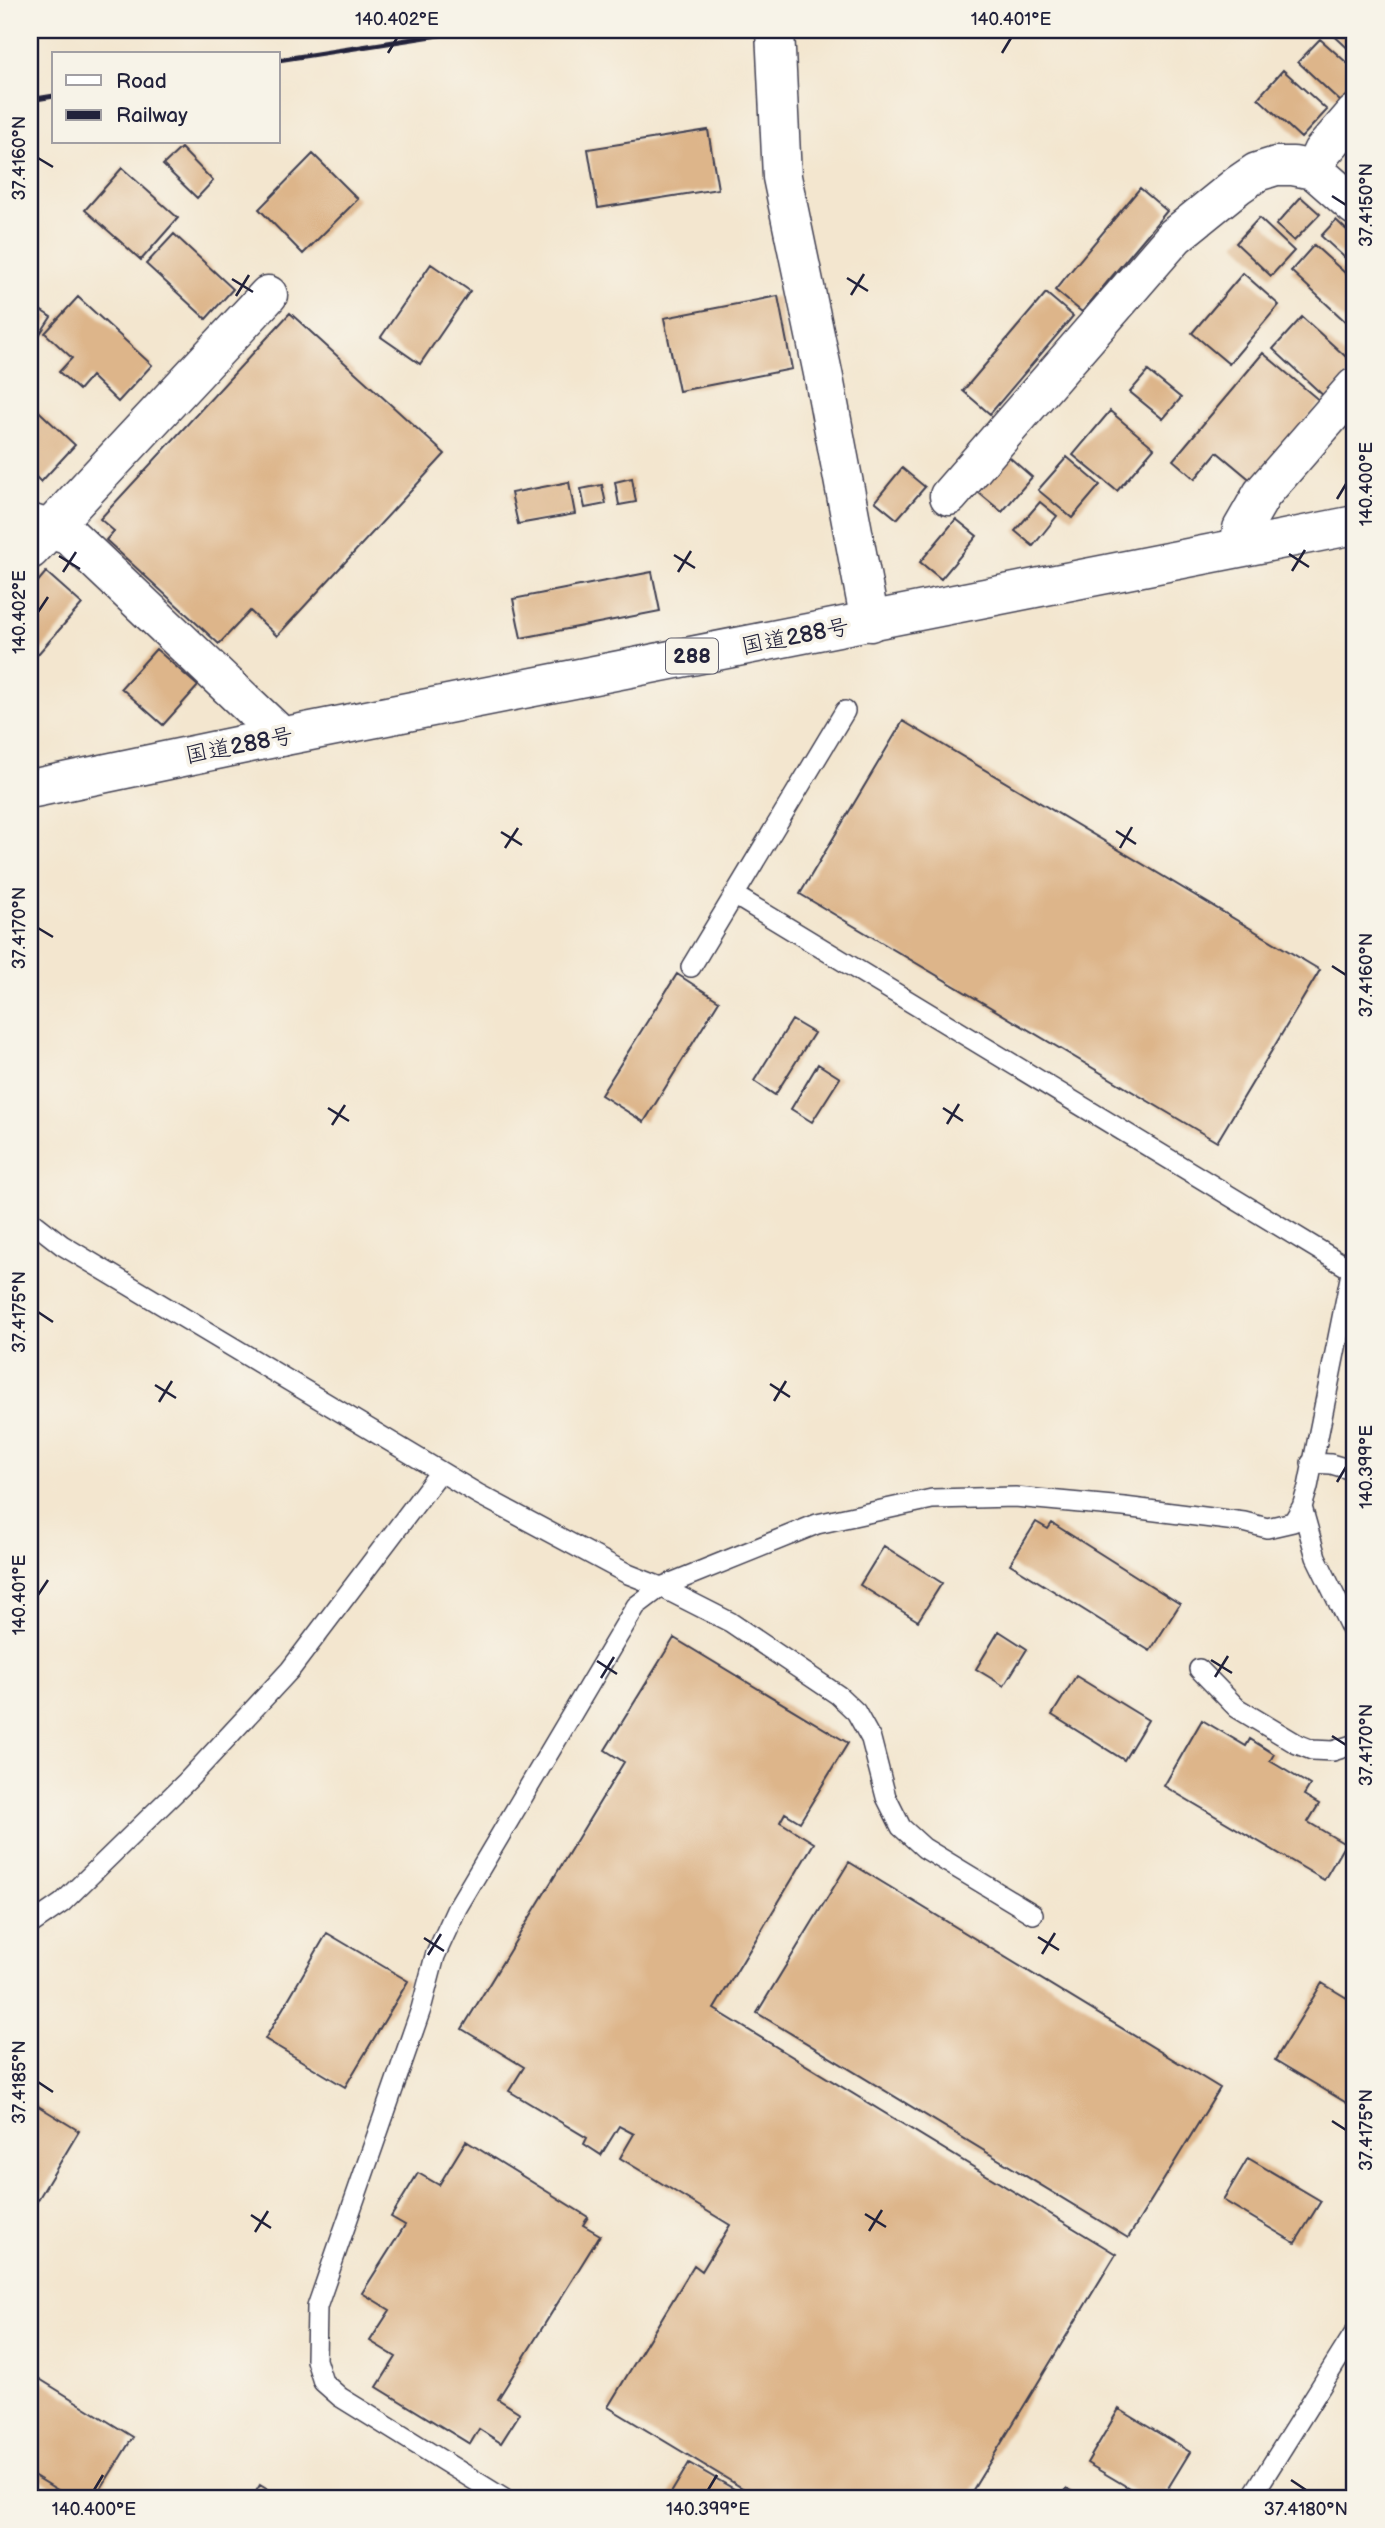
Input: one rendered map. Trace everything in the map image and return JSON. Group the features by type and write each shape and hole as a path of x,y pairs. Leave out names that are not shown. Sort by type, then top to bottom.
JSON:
{"main road":[{"path":"775,30 782,177 870,622"},
{"path":"1314,170 1322,152 1355,114"},
{"path":"949,496 1175,236 1238,185 1257,172 1276,166 1314,170 1355,206"},
{"path":"36,534 268,295"},
{"path":"1239,547 1242,529 1262,494 1355,387"},
{"name":"国道288号","path":"30,789 1355,525"},
{"path":"36,534 70,536 282,737"}],"lane":[{"path":"691,967 845,711"},
{"path":"503,2498 369,2416 323,2382 316,2360 317,2306 421,2009 435,1956 457,1908 636,1606 661,1587 817,1524 932,1499 1015,1497 1124,1507 1268,1528 1293,1522 1302,1507 1353,1261 734,895"},
{"path":"30,1220 62,1245 440,1472 628,1574 661,1587 730,1622 838,1695 856,1712 871,1739 886,1797 901,1828 925,1848 1033,1914"},
{"path":"1311,1463 1355,1471"},
{"path":"30,1925 62,1903 187,1782 290,1670 440,1472"},
{"path":"1302,1507 1316,1557 1355,1637"},
{"path":"1199,1669 1237,1708 1297,1744 1312,1750 1332,1751 1355,1744"},
{"path":"1251,2498 1355,2332"}],"building":[{"path":"1328,30 1355,30 1355,55"},
{"path":"1320,39 1355,70 1355,87 1341,102 1298,62"},
{"path":"1283,70 1327,110 1301,138 1258,98"},
{"path":"708,130 718,189 598,208 588,149"},
{"path":"181,148 213,181 197,198 163,165"},
{"path":"313,154 358,199 303,254 259,209"},
{"path":"122,168 178,218 141,260 85,210"},
{"path":"1140,188 1167,211 1082,312 1055,290"},
{"path":"1301,197 1320,214 1294,241 1276,225"},
{"path":"1259,218 1294,251 1271,276 1236,243"},
{"path":"1336,220 1355,238 1355,267 1321,236"},
{"path":"174,234 233,289 206,319 146,264"},
{"path":"1314,245 1355,282 1355,312 1346,322 1291,271"},
{"path":"431,264 470,291 420,364 381,337"},
{"path":"1243,273 1279,305 1229,364 1192,333"},
{"path":"30,289 38,294 31,304 51,317 30,349"},
{"path":"1046,293 1073,316 990,414 963,391"},
{"path":"778,296 792,369 679,391 664,318"},
{"path":"78,297 152,365 118,402 91,376 79,390 59,372 72,358 45,333"},
{"path":"290,313 445,454 277,636 250,611 219,644 106,540 114,531 100,519"},
{"path":"1302,317 1355,365 1327,399 1273,349"},
{"path":"1263,353 1321,402 1253,482 1217,452 1195,479 1173,460"},
{"path":"1148,371 1181,398 1163,419 1130,392"},
{"path":"30,403 75,445 41,482 30,471"},
{"path":"1110,411 1154,448 1117,491 1073,455"},
{"path":"1008,456 1032,477 1002,512 978,492"},
{"path":"1067,457 1100,485 1072,518 1038,490"},
{"path":"902,468 925,487 897,519 875,501"},
{"path":"632,478 636,502 619,505 615,482"},
{"path":"569,482 575,514 518,524 511,493"},
{"path":"602,485 606,504 585,508 581,489"},
{"path":"1040,502 1057,516 1033,546 1015,531"},
{"path":"956,519 977,536 941,579 920,562"},
{"path":"46,572 82,604 30,663 30,591"},
{"path":"652,572 660,611 521,638 513,599"},
{"path":"156,649 198,686 163,725 121,688"},
{"path":"903,721 1320,970 1217,1142 800,894"},
{"path":"677,974 719,1001 644,1122 601,1095"},
{"path":"792,1020 814,1033 775,1095 754,1081"},
{"path":"818,1064 840,1078 812,1122 791,1109"},
{"path":"1036,1522 1048,1529 1052,1523 1180,1604 1150,1651 1010,1564"},
{"path":"884,1546 942,1583 918,1621 860,1585"},
{"path":"999,1631 1027,1649 1004,1686 976,1669"},
{"path":"674,1638 848,1743 800,1822 785,1813 780,1822 814,1843 714,2009 1116,2254 968,2498 759,2498 608,2407 694,2265 702,2271 730,2225 620,2158 634,2134 619,2126 601,2155 584,2144 587,2138 509,2091 524,2067 462,2029 624,1762 605,1750"},
{"path":"1076,1676 1148,1720 1124,1760 1052,1715"},
{"path":"1202,1720 1246,1746 1250,1739 1274,1754 1270,1761 1310,1785 1304,1795 1319,1804 1308,1822 1345,1844 1324,1880 1164,1786"},
{"path":"849,1862 1220,2088 1128,2238 757,2013"},
{"path":"327,1933 408,1981 345,2087 265,2039"},
{"path":"1322,1983 1355,2003 1355,2108 1275,2060"},
{"path":"30,2101 79,2131 30,2213"},
{"path":"466,2141 588,2217 583,2225 600,2235 498,2399 520,2413 501,2443 479,2429 470,2444 377,2387 396,2357 370,2341 390,2310 362,2293 405,2225 391,2217 418,2173 439,2185"},
{"path":"1248,2158 1321,2201 1295,2243 1223,2200"},
{"path":"30,2373 133,2437 95,2498 71,2498 30,2473"},
{"path":"1119,2409 1190,2452 1162,2498 1146,2498 1087,2463"},
{"path":"689,2463 746,2496 745,2498 668,2498"},
{"path":"260,2485 281,2498 252,2498"},
{"path":"1067,2488 1084,2498 1061,2498"}],"railway":[{"path":"280,60 471,30"},
{"path":"30,100 52,96"}]}
